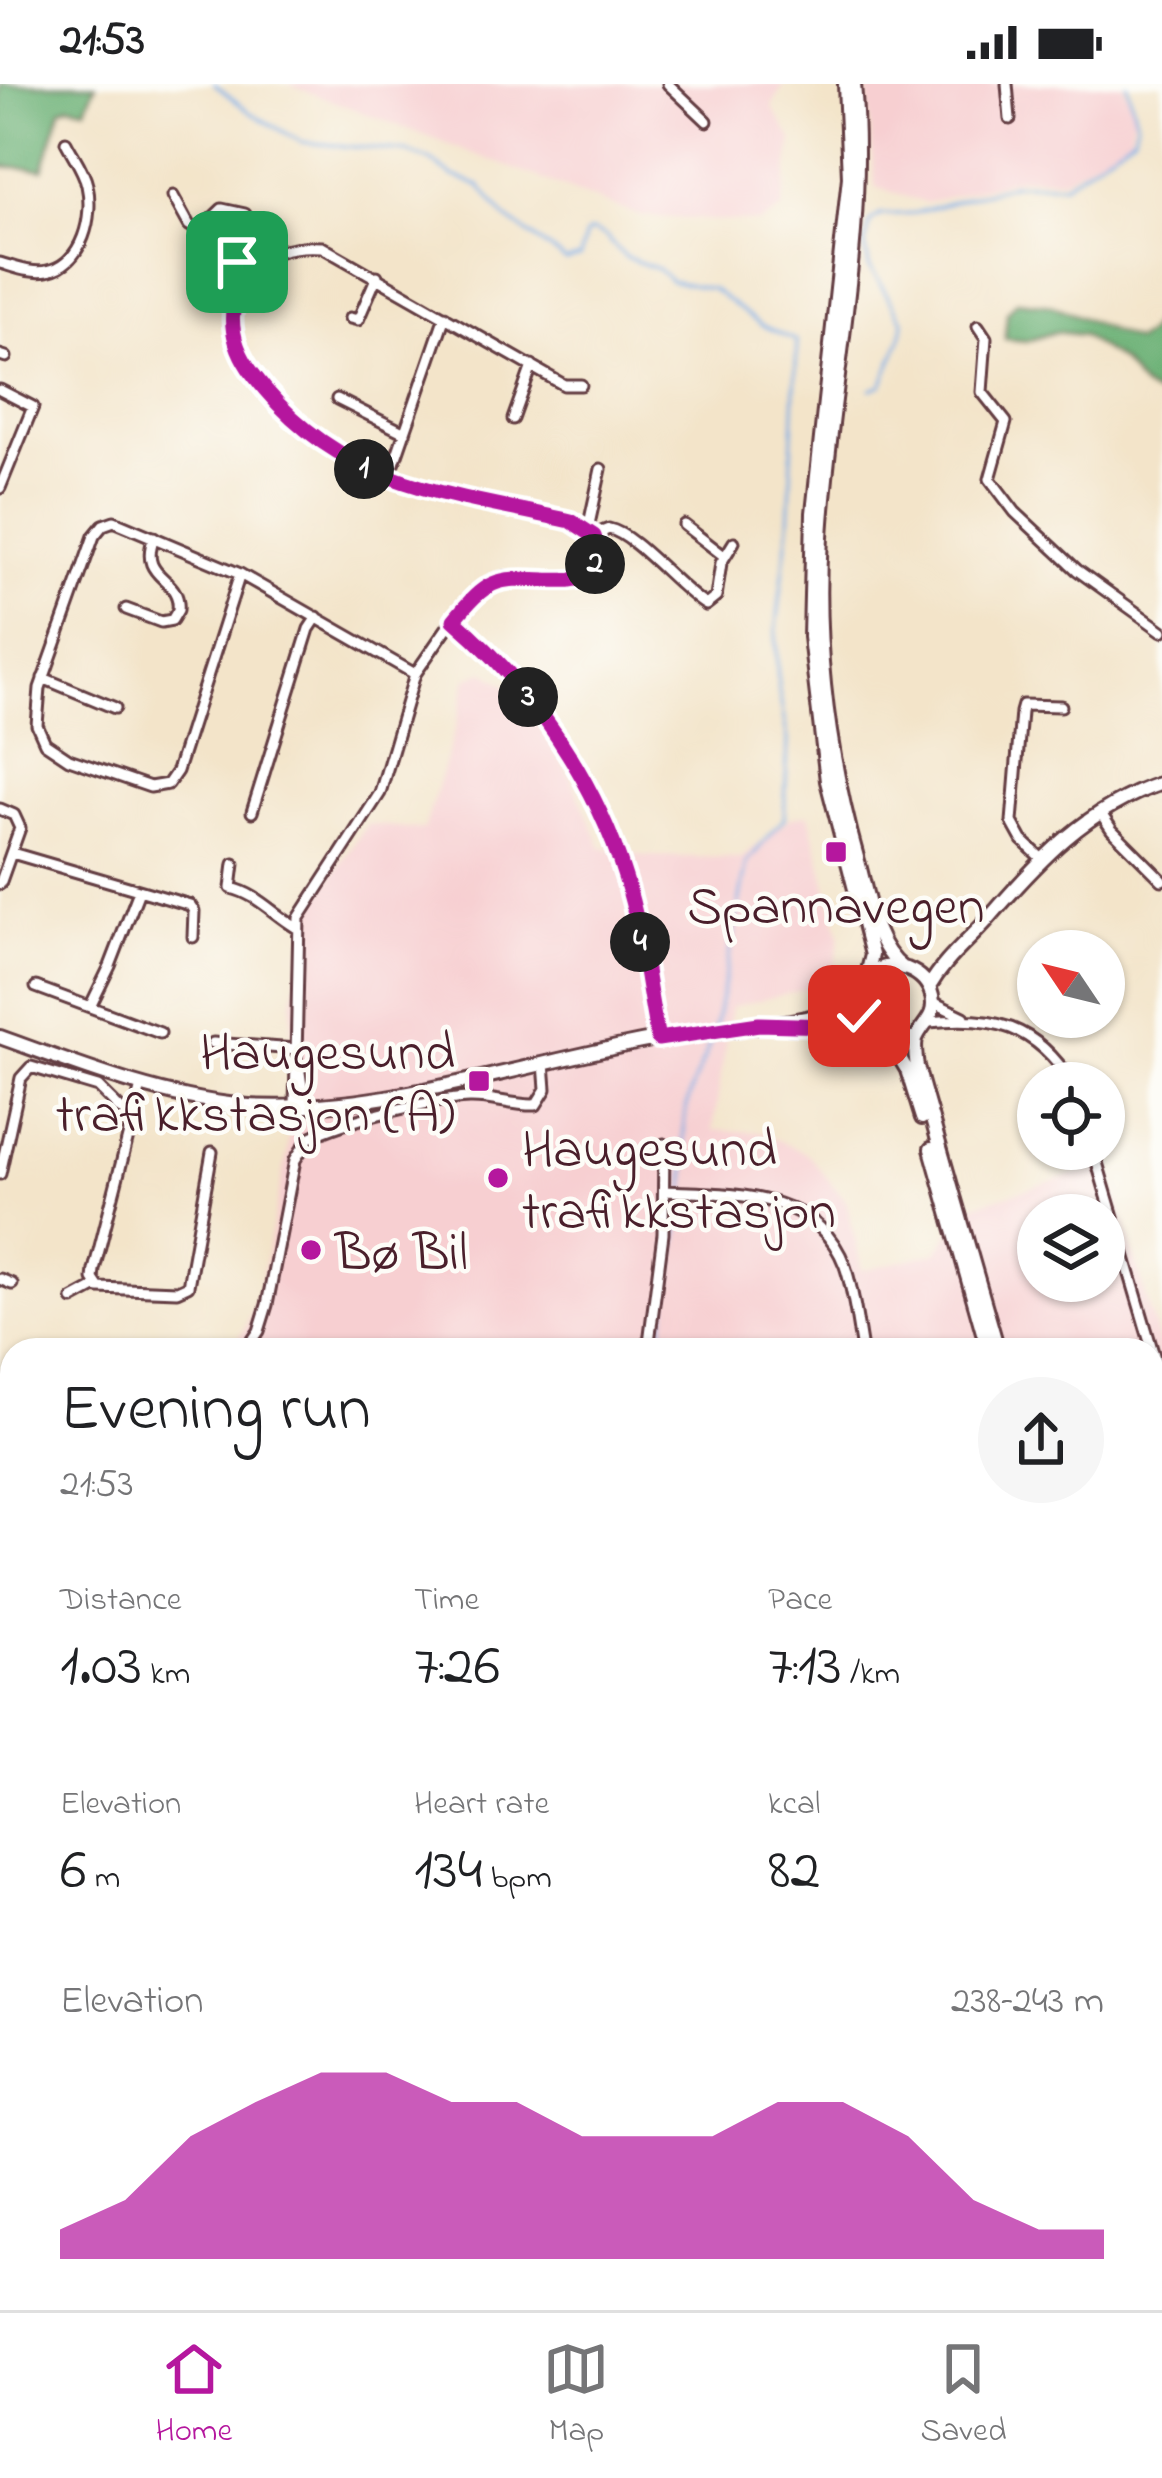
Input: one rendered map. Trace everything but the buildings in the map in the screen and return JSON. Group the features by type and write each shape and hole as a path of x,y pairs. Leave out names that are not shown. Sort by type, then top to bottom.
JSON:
{"main road":[{"path":"849,84 857,190 821,525 819,636 827,728 879,935 889,956 931,994"},
{"path":"849,84 849,177 813,513 810,637 827,781 872,955 858,999 864,1027 890,1043 916,1037 929,1022 931,994 957,949 1041,858 1100,812 1162,783"},
{"path":"865,982 882,970 908,970 957,949"},
{"path":"0,1037 141,1086 239,1105 300,1106 418,1089 658,1039 835,1012 858,999"},
{"path":"759,1024 864,1027"},
{"path":"916,1037 916,1067 995,1338"},
{"path":"890,1043 912,1086 985,1338"}],"street":[{"path":"668,84 707,121"},
{"path":"1007,84 1010,119"},
{"path":"0,263 50,271 62,266 80,246 88,207 87,182 66,142"},
{"path":"173,196 195,230 207,228 222,209 245,214 235,258 247,272"},
{"path":"581,385 564,386 340,254 300,245 268,256 247,272 231,315 233,339 243,361 287,416 341,457 389,478 571,521 591,532 609,529 625,534 706,605 716,597 724,556 734,542"},
{"path":"350,318 358,320 363,315 377,276"},
{"path":"389,478 445,316"},
{"path":"978,326 986,338 982,392 1006,422 990,479 1015,512 1077,570 1162,631"},
{"path":"513,419 532,366"},
{"path":"0,390 33,407 5,460 0,488"},
{"path":"337,399 405,433"},
{"path":"300,1106 297,928 312,893 380,794 415,674 476,593 505,577 565,581 584,577 599,552 591,532 601,470"},
{"path":"240,574 177,771 163,787 150,787 52,749 40,734 36,718 43,678 98,529 114,521 240,574 415,674"},
{"path":"684,525 724,556"},
{"path":"125,609 166,622 178,610 176,593 150,565 148,553 154,537"},
{"path":"252,812 317,616"},
{"path":"454,620 529,697 602,819 633,904 658,1039"},
{"path":"43,678 115,708"},
{"path":"1041,858 1012,822 1022,712 1023,705 1061,706"},
{"path":"0,809 14,814 19,822 0,884"},
{"path":"1100,812 1162,880"},
{"path":"12,853 190,905 193,937"},
{"path":"234,864 231,887 251,892 273,914 297,928"},
{"path":"90,1007 139,891"},
{"path":"36,987 160,1033"},
{"path":"931,994 964,1017"},
{"path":"929,1022 964,1017 1007,1026 1025,1034 1058,1062"},
{"path":"213,1042 296,1049"},
{"path":"252,1338 264,1318 296,1160 309,1138 370,1118 452,1100 536,1105 546,1089 544,1063"},
{"path":"0,1174 21,1078 32,1067 98,1087 134,1116"},
{"path":"141,1086 94,1270 97,1286 178,1291 188,1286 212,1152"},
{"path":"650,1338 665,1191 664,1144"},
{"path":"1099,1170 1149,1338"},
{"path":"665,1191 761,1198 808,1216 844,1264 859,1338"},
{"path":"0,1279 12,1283"},
{"path":"73,1299 97,1286"}],"shaded area":[{"path":"287,84 784,84 772,107 792,139 782,210 760,223 640,216"},
{"path":"867,84 1123,84 1134,113 1130,138 1063,179 1021,177 926,203 875,187"},
{"path":"484,671 509,687 542,730 570,776 602,847 646,856 741,858 792,817 809,814 840,937 831,983 731,1007 713,1130 761,1132 808,1154 847,1203 862,1270 936,1253 966,1207 1089,1170 1111,1170 1117,1194 1017,1194 1017,1302 1125,1302 1125,1221 1158,1338 238,1338 259,1290 287,1154 293,1109 292,1003 309,911 367,824 424,830 467,679"}],"green space":[{"path":"0,84 96,84 86,108 69,105 61,109 43,169 0,166"},
{"path":"1017,301 1052,305 1135,341 1162,312 1162,396 1144,388 1120,361 1083,335 1055,332 1027,341 1005,339 1007,313"}],"waterway":[{"path":"214,84 251,113 302,142 408,152 430,160 452,176 480,186 505,217 566,261 580,257 586,233 593,231 605,236 625,257 658,269 671,281 712,289 761,325 797,341 789,525 776,633 778,687 788,741 784,819 747,862 715,1028"},
{"path":"871,389 882,385 904,322 869,266 865,246 870,222 880,215 915,213 1013,184 1064,184 1134,135 1137,122 1127,84"},
{"path":"685,1188 685,1116 712,1037"},
{"path":"661,1338 684,1197"}],"place":[{"name":"Spannavegen","path":"836,852"},
{"name":"Haugesund trafikkstasjon (A)","path":"479,1081"},
{"name":"Haugesund trafikkstasjon","path":"498,1178"},
{"name":"Bø Bil","path":"311,1250"}],"route":[{"path":"237,262 247,272 231,315 233,339 262,387 310,435 371,472 571,521 589,529 598,543 597,562 584,577 565,581 505,577 476,593 454,620 529,697 602,819 633,904 658,1039 759,1024 864,1027 859,1016"}]}
